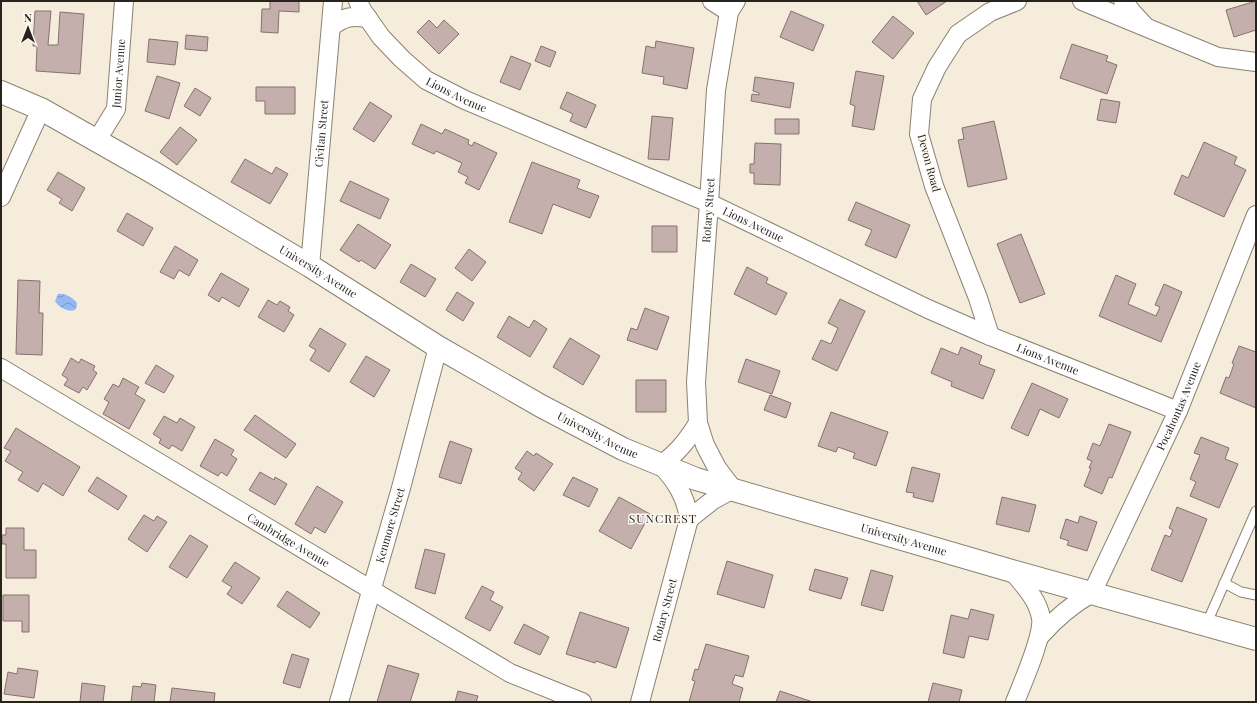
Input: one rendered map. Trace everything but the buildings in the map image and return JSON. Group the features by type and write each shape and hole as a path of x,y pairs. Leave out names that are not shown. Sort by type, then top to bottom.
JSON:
{"street":[{"name":"Junior Avenue","path":"97,140 116,109 124,1"},
{"name":"Civitan Street","path":"310,266 333,1"},
{"name":"Lions Avenue","path":"358,1 381,37 396,54 426,80 465,100 709,203 928,309 990,336 1178,411"},
{"path":"712,1 733,6"},
{"name":"Devon Road","path":"990,336 978,298 934,186 919,134 922,99 937,68 958,34 990,12 1017,1"},
{"path":"1082,1 1218,57 1256,62"},
{"path":"1124,1 1132,12 1148,28"},
{"name":"Rotary Street","path":"733,6 716,90 696,382 698,423 705,445 717,468 733,489"},
{"path":"331,27 341,19 352,16 368,18"},
{"name":"University Avenue","path":"1,92 41,109 97,140 310,266 438,347 541,406 623,449 696,479 1012,571 1256,638"},
{"path":"1,198 41,109"},
{"name":"Pocahontas Avenue","path":"1092,593 1178,411 1256,215"},
{"name":"Kenmore Street","path":"339,702 401,488 438,347"},
{"name":"Cambridge Avenue","path":"1,368 510,673 582,702"},
{"path":"661,465 676,454 689,438 698,423"},
{"name":"Rotary Street","path":"640,702 689,519 688,509 680,489 661,465"},
{"path":"689,519 713,500 733,489"},
{"path":"1012,571 1025,586 1035,602 1041,618 1040,636 1015,702"},
{"path":"1040,636 1053,621 1073,605 1092,593"}],"lane":[{"path":"1206,625 1256,512"},
{"path":"1224,583 1241,592 1256,595"}],"water":[{"path":"58,294 69,296 73,299 77,303 76,309 71,311 64,309 59,305 55,301"}],"district":[{"name":"SUNCREST","path":"663,519"}]}
